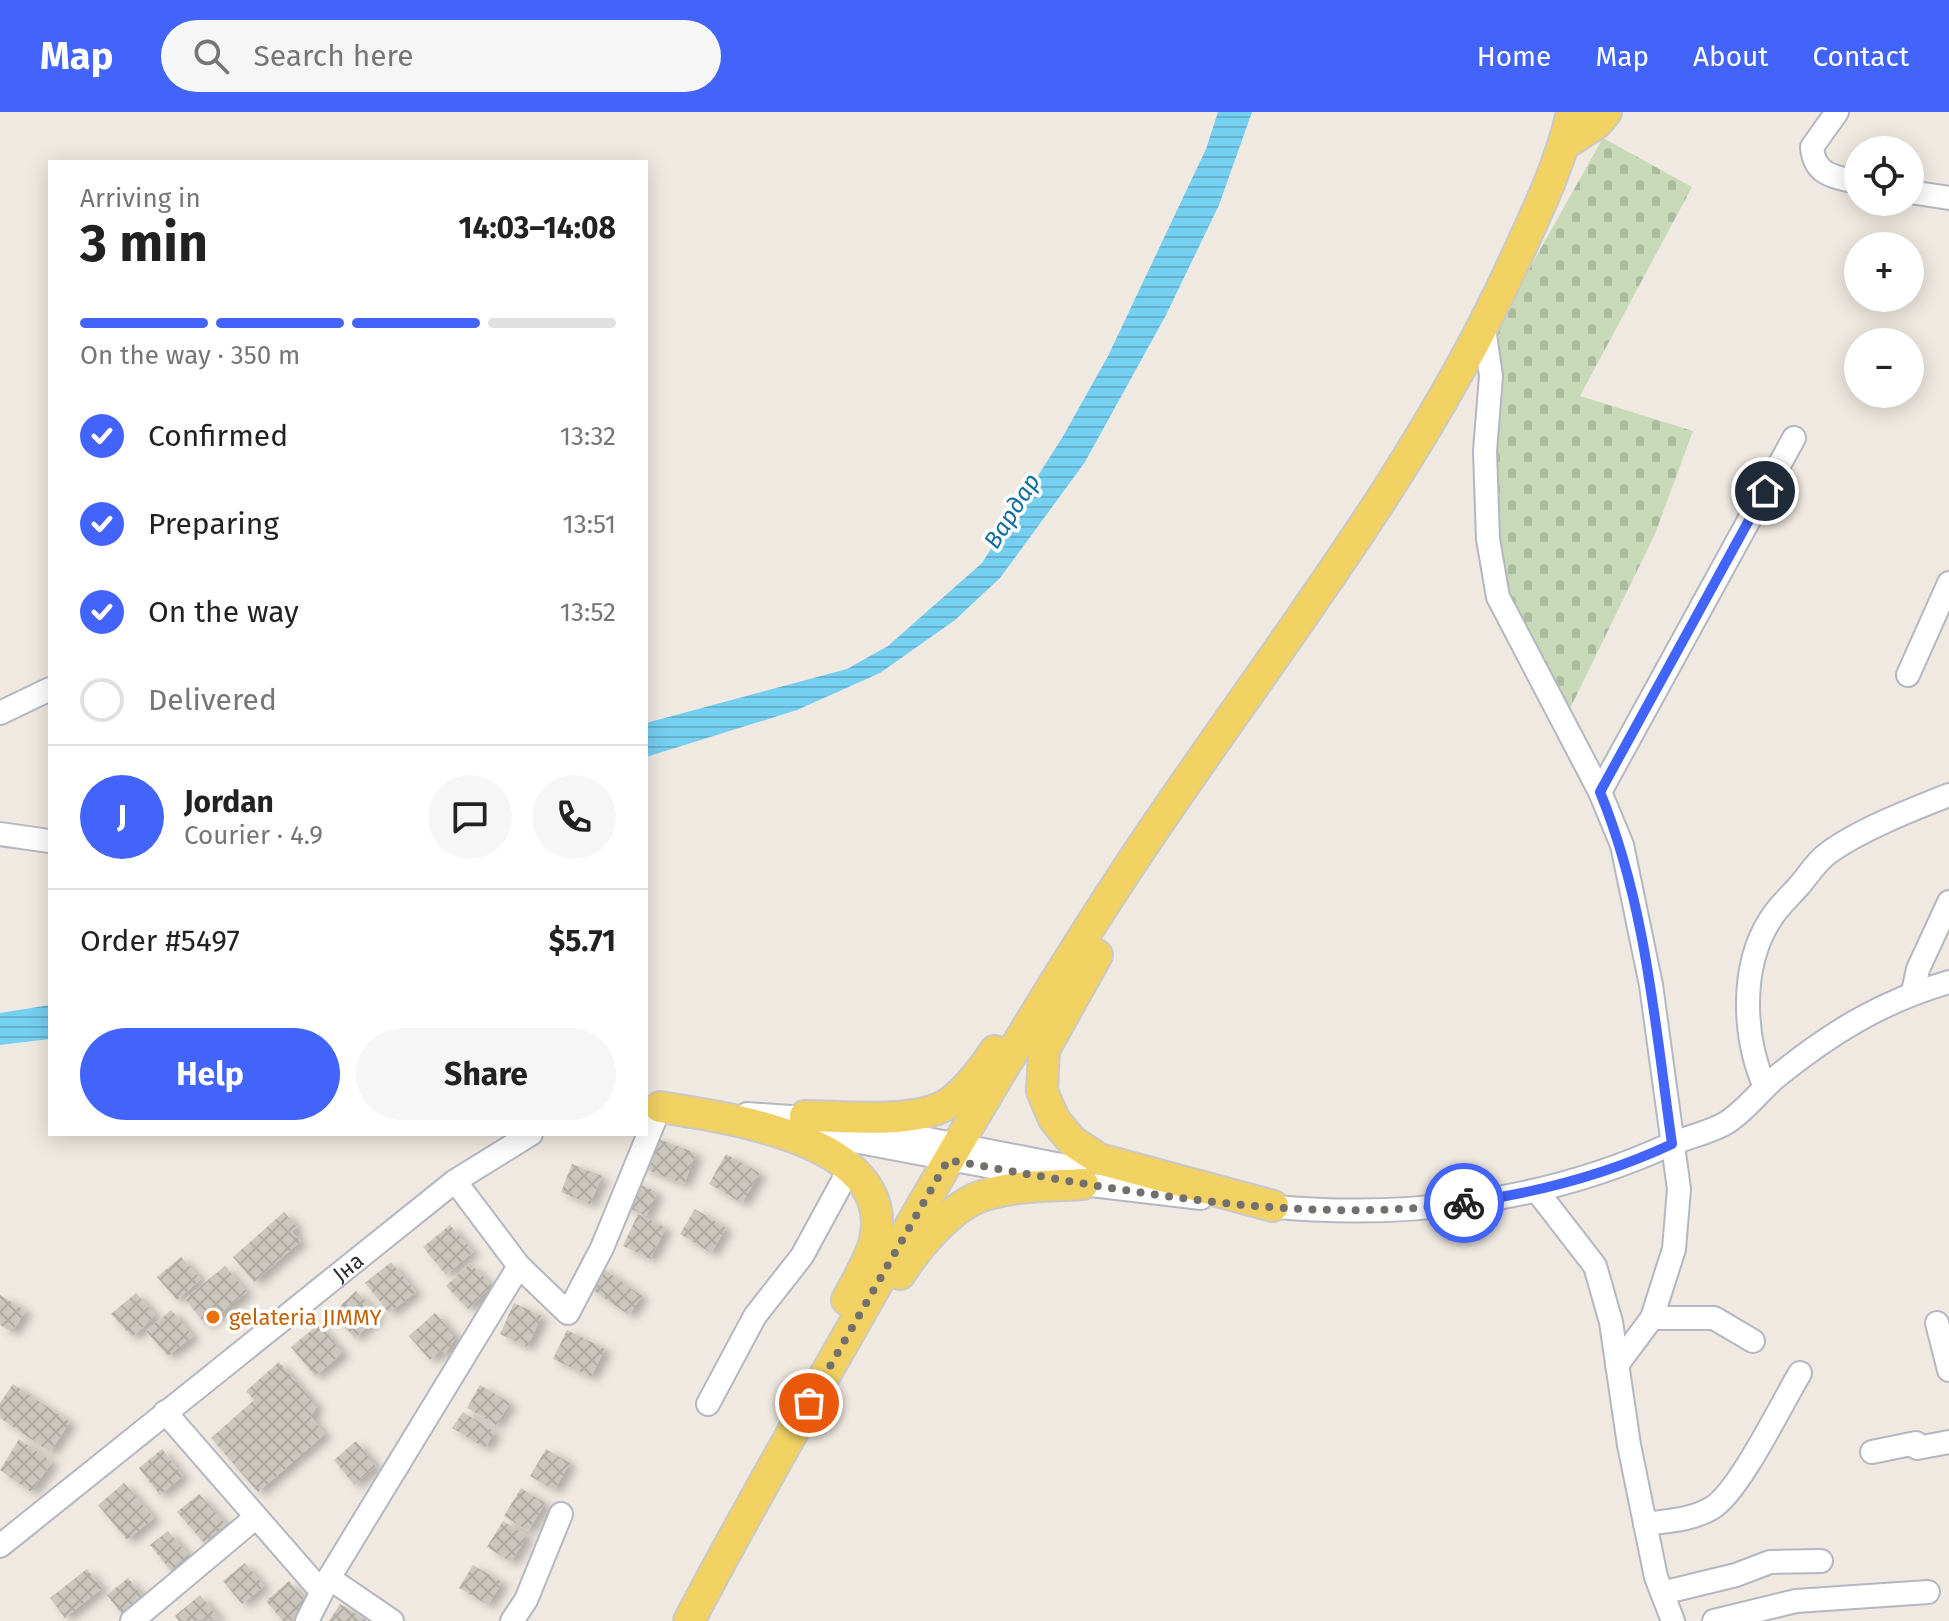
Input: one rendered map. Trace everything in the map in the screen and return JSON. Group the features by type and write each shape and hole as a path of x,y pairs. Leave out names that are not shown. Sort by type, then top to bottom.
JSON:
{"main road":[{"path":"689,1621 767,1476 953,1152 1125,871 1345,551 1458,378 1484,328 1565,144 1572,112"},
{"path":"1565,144 1597,123 1606,112"},
{"path":"1218,734 1044,1050 1042,1091 1054,1119 1072,1141 1099,1159 1273,1206"},
{"path":"805,1116 907,1116 948,1104 981,1072 1077,930 1125,871"},
{"path":"653,1107 741,1121 832,1153 851,1166 868,1193 876,1216 874,1243 798,1393 767,1476"},
{"path":"767,1476 819,1405 910,1257 953,1215 977,1197 1019,1188 1083,1184"}],"street":[{"path":"1837,112 1812,147 1813,159 1820,170 1844,179"},
{"path":"1924,194 1949,198"},
{"path":"1484,328 1491,376 1485,451 1488,539 1498,597 1600,792 1628,866 1651,985 1679,1189 1674,1249 1652,1318 1617,1365"},
{"path":"1600,792 1794,438"},
{"path":"1908,675 1949,583"},
{"path":"0,713 48,690"},
{"path":"1765,1087 1758,1071 1748,1017 1748,992 1756,955 1770,920 1826,855 1907,812 1949,795"},
{"path":"0,834 48,841"},
{"path":"1913,992 1918,969 1949,902"},
{"path":"653,1107 805,1116 1083,1184 1346,1212 1407,1210 1537,1191 1647,1156 1726,1123 1822,1040 1882,1004 1949,982"},
{"path":"743,1114 806,1132 953,1152 1273,1206"},
{"name":"Јна","path":"0,1546 455,1181 528,1136"},
{"path":"455,1181 519,1266 568,1313 602,1248 643,1136"},
{"path":"708,1404 755,1316 802,1256 851,1166"},
{"path":"1537,1191 1595,1266 1611,1322 1645,1524 1662,1593 1673,1621"},
{"path":"307,1621 325,1585 519,1266"},
{"path":"1652,1318 1714,1318 1753,1341"},
{"path":"1937,1323 1949,1370"},
{"path":"1645,1524 1682,1519 1715,1506 1750,1458 1800,1373"},
{"path":"165,1412 255,1518 325,1585 383,1618"},
{"path":"1872,1452 1916,1443 1917,1448 1949,1442"},
{"path":"512,1621 526,1600 561,1514"},
{"path":"132,1621 255,1518"},
{"path":"1662,1593 1736,1575 1770,1562 1821,1561"},
{"path":"1714,1621 1796,1601 1928,1592"}],"green space":[{"path":"1603,138 1692,187 1580,396 1693,431 1655,534 1563,723 1498,597 1491,376 1497,326"}],"water":[{"path":"1218,112 1252,112 1219,205 1166,315 1085,462 1000,578 955,620 880,673 797,710 648,756 648,722 847,669 888,646 982,563 1062,438 1108,356 1206,149"},
{"path":"48,1005 48,1039 0,1045 0,1013"}],"building":[{"path":"653,1137 696,1153 684,1184 642,1168"},
{"path":"726,1154 760,1173 742,1203 709,1184"},
{"path":"572,1164 602,1176 590,1204 561,1192"},
{"path":"634,1182 657,1192 646,1216 624,1206"},
{"path":"695,1209 726,1228 711,1253 680,1234"},
{"path":"284,1212 297,1227 292,1232 301,1241 254,1282 233,1257"},
{"path":"638,1214 666,1228 650,1259 623,1246"},
{"path":"450,1225 473,1252 446,1275 423,1247"},
{"path":"181,1257 201,1279 177,1300 157,1277"},
{"path":"391,1262 416,1292 389,1313 365,1283"},
{"path":"470,1263 492,1286 468,1309 446,1286"},
{"path":"225,1266 247,1292 206,1325 185,1299"},
{"path":"601,1267 642,1296 629,1315 587,1286"},
{"path":"356,1291 379,1315 355,1338 332,1314"},
{"path":"136,1293 156,1316 132,1337 111,1314"},
{"path":"0,1295 26,1311 12,1332 0,1325"},
{"path":"514,1303 542,1316 527,1347 500,1334"},
{"path":"171,1310 193,1336 168,1356 146,1331"},
{"path":"435,1313 456,1337 445,1354 441,1350 430,1360 409,1336"},
{"path":"319,1324 343,1353 315,1376 291,1347"},
{"path":"567,1330 605,1349 591,1377 553,1359"},
{"path":"279,1362 317,1406 311,1417 325,1434 258,1492 211,1438 254,1400 246,1391"},
{"path":"13,1384 70,1422 50,1452 0,1418 0,1403"},
{"path":"480,1385 510,1403 496,1425 467,1408"},
{"path":"463,1412 495,1432 485,1448 452,1428"},
{"path":"19,1439 52,1462 31,1492 0,1470"},
{"path":"356,1441 376,1466 354,1485 334,1460"},
{"path":"162,1449 183,1476 160,1495 139,1468"},
{"path":"546,1449 570,1463 554,1490 530,1476"},
{"path":"124,1483 154,1518 127,1540 98,1505"},
{"path":"521,1488 545,1503 528,1531 504,1516"},
{"path":"199,1494 226,1524 204,1543 177,1512"},
{"path":"503,1521 527,1536 511,1562 487,1547"},
{"path":"168,1531 194,1562 176,1577 150,1545"},
{"path":"245,1563 264,1586 242,1604 223,1581"},
{"path":"473,1565 502,1582 488,1605 459,1588"},
{"path":"87,1569 102,1588 65,1618 50,1598"},
{"path":"128,1578 146,1601 125,1618 107,1595"},
{"path":"289,1581 309,1605 290,1621 283,1621 266,1601"},
{"path":"200,1595 220,1619 179,1621 175,1616"},
{"path":"340,1604 368,1621 329,1621"}],"way so far":[{"path":"809,1403 948,1160 1083,1184 1273,1206 1346,1212 1407,1210 1464,1203"}],"place":[{"name":"gelateria JIMMY","path":"213,1317"}],"route":[{"path":"1464,1203 1537,1191 1647,1156 1672,1144 1651,985 1628,866 1600,792 1670,670 1765,491"}],"water label":[{"name":"Вардар","path":"1012,511"}]}
